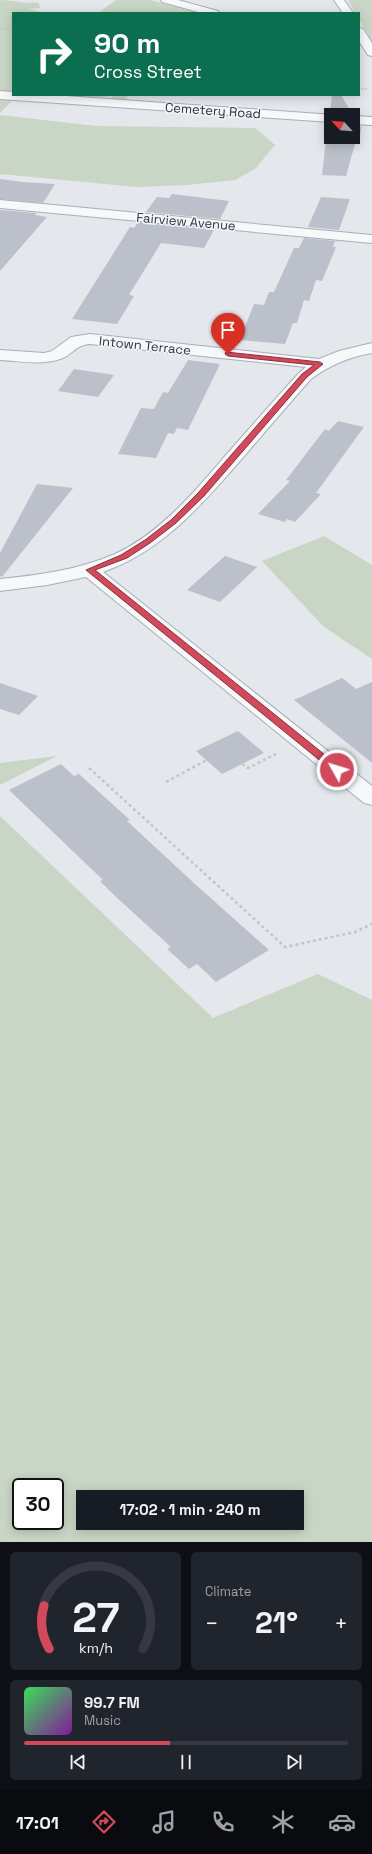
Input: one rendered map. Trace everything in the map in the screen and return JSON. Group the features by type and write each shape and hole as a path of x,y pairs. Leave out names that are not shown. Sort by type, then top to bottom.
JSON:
{"street":[{"path":"166,0 210,12"},
{"path":"339,0 347,12"},
{"path":"360,33 366,47"},
{"name":"Cemetery Road","path":"0,95 12,96"},
{"name":"Cemetery Road","path":"14,96 324,118"},
{"path":"360,120 372,121"},
{"name":"Fairview Avenue","path":"0,204 372,239"},
{"name":"Intown Terrace","path":"0,355 45,358 58,354 77,340 90,338 320,364"},
{"path":"0,585 55,578 90,570 124,557 148,542 173,521 201,494 305,376 320,364 343,354 372,348"},
{"path":"90,570 372,798"}],"path":[{"path":"0,28 12,30"},
{"path":"360,90 367,89"},
{"path":"242,764 248,768 302,741"},
{"path":"166,782 207,760"},
{"path":"89,768 285,947 355,932 372,924"}],"green space":[{"path":"0,0 39,3 40,8 28,9 41,12 12,12 12,96 17,96 0,113"},
{"path":"116,0 150,0 194,12 99,12"},
{"path":"348,0 372,0 372,42 360,21 360,12 354,12"},
{"path":"50,96 112,96 83,99"},
{"path":"112,96 128,96 126,99 113,100"},
{"path":"0,115 96,126 255,128 275,145 255,169 235,180 187,185 137,187 0,174"},
{"path":"324,536 372,565 372,659 324,627 262,561"},
{"path":"57,756 0,785 0,763"},
{"path":"0,816 213,1018 318,974 372,1000 372,1542 0,1542"}],"building":[{"path":"332,96 342,96 349,108 331,108"},
{"path":"326,144 355,144 346,176 322,175"},
{"path":"0,179 55,184 43,203 0,199"},
{"path":"172,194 229,201 220,219 146,212 157,197 169,198"},
{"path":"321,197 350,199 339,230 308,227"},
{"path":"0,210 36,213 35,215 47,217 0,271"},
{"path":"138,222 214,230 204,248 161,243 129,295 134,296 117,324 72,319 130,227 134,228"},
{"path":"304,238 335,241 333,247 336,247 322,281 316,280 309,301 304,300 297,323 293,323 285,344 240,340 254,304 264,305 269,292 274,292 294,248 299,248"},
{"path":"188,360 220,364 188,430 177,428 174,434 168,433 156,458 118,454 141,408 154,409 163,392 168,393"},
{"path":"74,369 114,375 98,397 58,391"},
{"path":"338,421 364,427 316,493 321,494 295,522 287,519 285,522 258,514 290,481 286,480 325,429 329,431"},
{"path":"37,484 73,488 2,577 0,576 0,553"},
{"path":"225,556 257,567 220,602 187,590"},
{"path":"342,678 356,689 372,682 372,763 294,700"},
{"path":"0,683 38,696 19,715 0,709"},
{"path":"238,731 264,753 222,774 196,751"},
{"path":"61,764 74,776 79,774 130,820 127,821 195,884 269,950 216,982 197,964 189,969 167,949 171,947 115,896 100,881 103,880 9,790"}],"route":[{"path":"228,354 320,364 305,376 201,494 173,521 148,542 124,557 90,570 337,770"}]}
